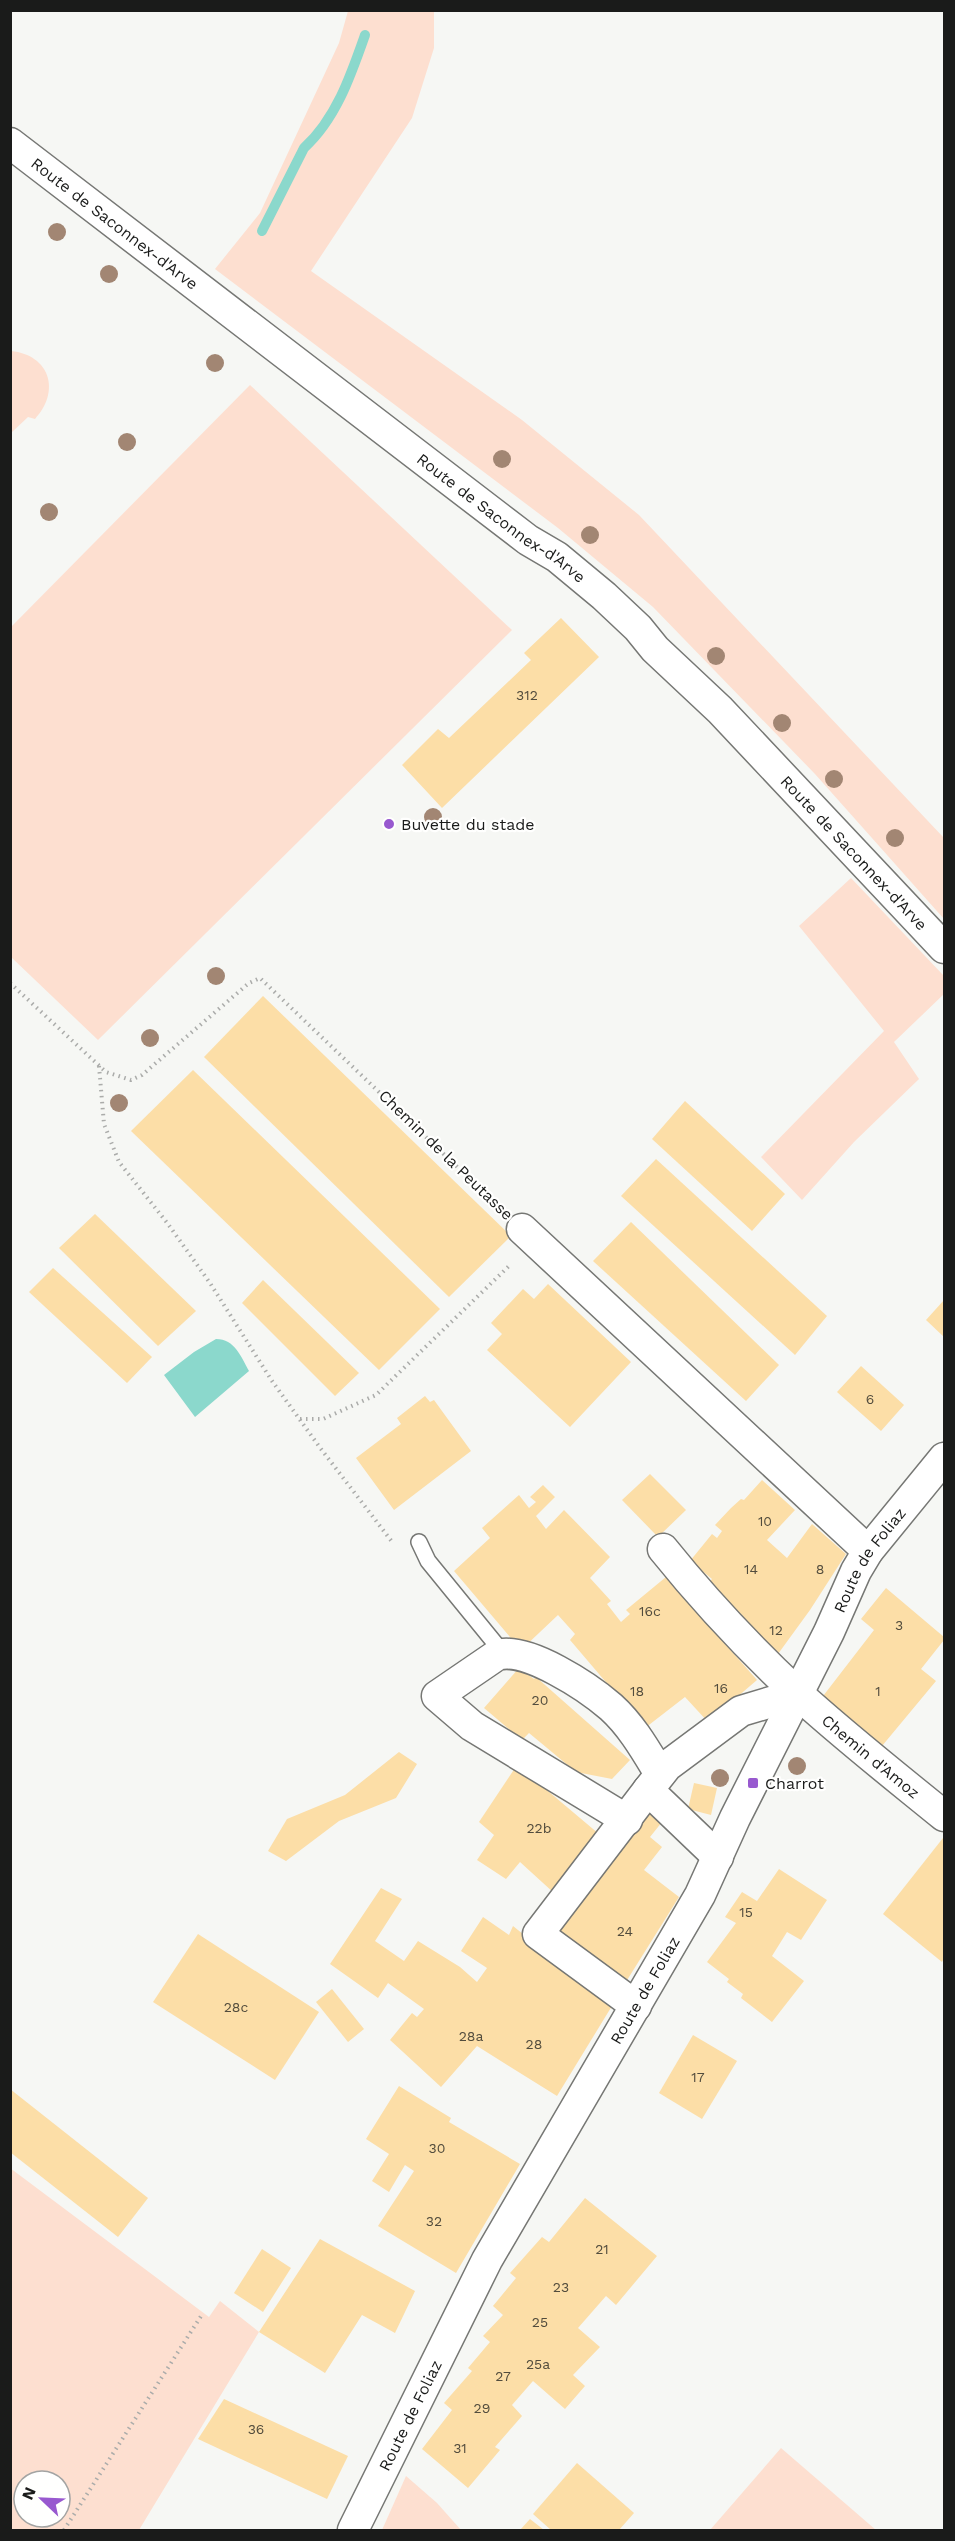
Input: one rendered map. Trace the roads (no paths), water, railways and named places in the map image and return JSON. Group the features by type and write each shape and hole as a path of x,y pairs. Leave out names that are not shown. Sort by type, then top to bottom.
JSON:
{"street":[{"name":"Route de Saconnex-d'Arve","path":"10,143 519,533 557,557 604,596 720,710 945,948"},
{"path":"528,1234 868,1551"},
{"name":"Route de Foliaz","path":"353,2530 487,2260 684,1925 868,1551 945,1458"},
{"name":"Chemin d'Amoz","path":"663,1549 692,1585 746,1644 798,1694 945,1816"},
{"path":"627,1820 472,1726 437,1696 503,1653 521,1655 562,1674 612,1708 638,1738 654,1782 718,1857"},
{"path":"636,2006 538,1934 667,1766 741,1711 798,1694"}],"lane":[{"path":"419,1542 428,1561 503,1653"}],"water":[{"path":"216,1339 233,1345 249,1371 195,1417 164,1375 194,1352"}],"waterway":[{"path":"262,231 304,148 334,110 348,81 365,35"}],"place":[{"name":"Buvette du stade","path":"389,824"},
{"name":"Charrot","path":"753,1783"}]}
